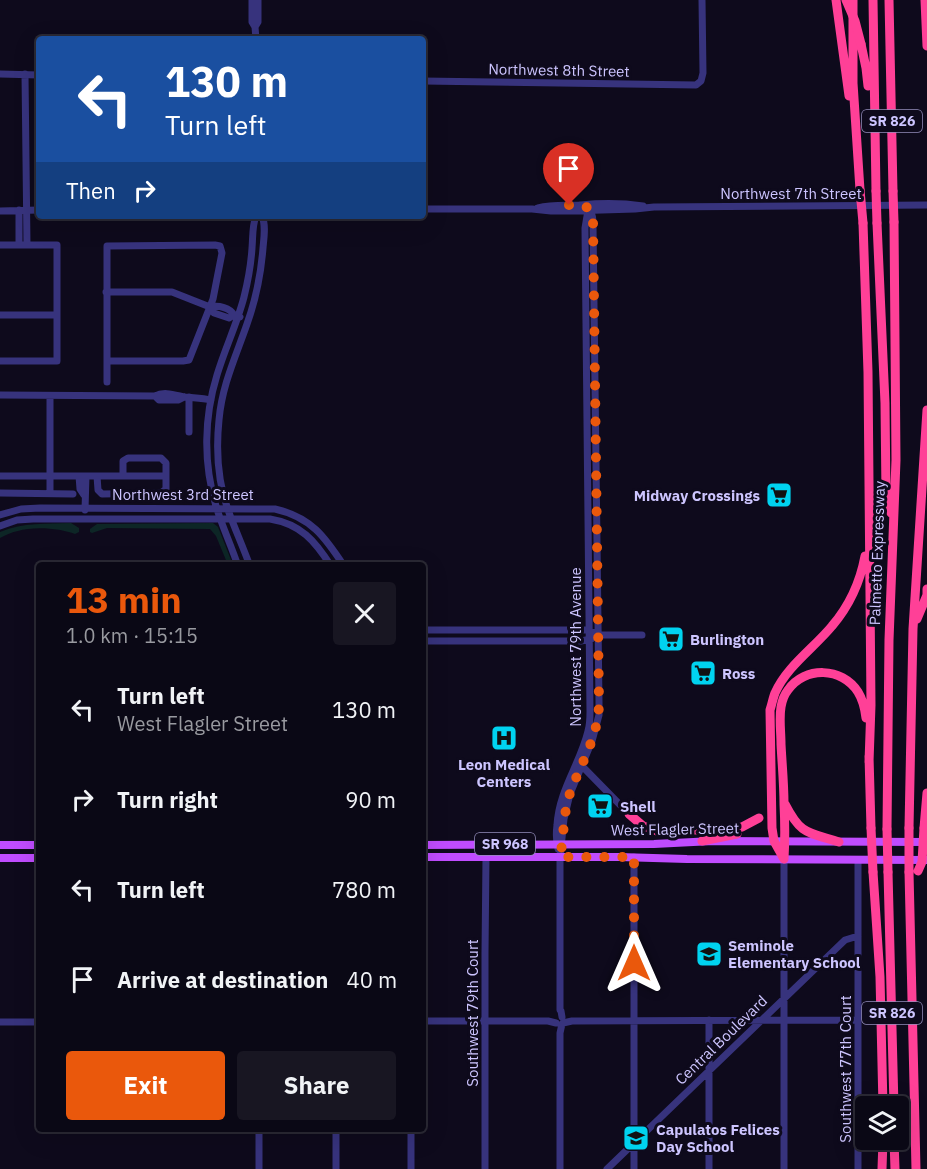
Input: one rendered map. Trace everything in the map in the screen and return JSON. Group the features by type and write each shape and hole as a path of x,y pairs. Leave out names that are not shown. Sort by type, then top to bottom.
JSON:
{"highway":[{"path":"836,0 857,149"},
{"path":"846,0 855,21 868,78 876,191"},
{"path":"853,0 853,64 863,223 868,372 871,705 869,762"},
{"path":"873,0 876,223 885,393 886,496 894,522"},
{"name":"Palmetto Expressway","path":"889,0 896,451 888,668 887,829 894,1096"},
{"path":"891,51 896,0"},
{"path":"925,0 927,46"},
{"name":"SR 826","path":"916,1169 909,895 914,872 909,828 913,629 927,410"},
{"path":"783,859 779,841 772,828 770,710 775,694 788,673 832,627 848,605 862,571 868,539"},
{"path":"913,629 927,590"},
{"path":"779,841 784,801 780,726 784,696 789,688 810,674 820,672 839,675 857,690 866,711 880,977 883,1096"},
{"path":"702,841 750,828 764,809 771,789"},
{"path":"914,872 922,862 927,793"},
{"path":"784,801 792,817 802,829 839,842"},
{"path":"629,814 643,826 666,831 732,829 742,827 759,818"},
{"path":"884,1150 884,1169"},
{"path":"894,1150 895,1169"}],"main road":[{"name":"West Flagler Street","path":"426,845 654,844 702,841 927,842"},
{"path":"0,845 36,845"},
{"name":"West Flagler Street","path":"426,857 927,860"},
{"path":"0,858 36,858"}],"street":[{"path":"252,0 252,22 256,36"},
{"path":"255,27 258,22 258,0"},
{"name":"Northwest 8th Street","path":"426,81 694,85 701,81 703,73 702,0"},
{"path":"0,74 36,75"},
{"path":"23,245 25,74"},
{"name":"Northwest 7th Street","path":"426,209 559,211 589,203 654,207"},
{"name":"Northwest 7th Street","path":"532,209 551,205 591,211 654,207 927,206"},
{"path":"580,205 586,206 591,211"},
{"path":"569,208 585,228"},
{"path":"0,210 36,210"},
{"name":"Northwest 79th Avenue","path":"560,1169 559,844 566,809 589,727 590,706 585,228 587,216 591,211"},
{"name":"Northwest 79th Avenue","path":"575,774 582,766 599,715 591,211"},
{"path":"236,562 220,518 210,477 207,431 218,371 248,279 254,219"},
{"path":"248,562 227,508 221,479 218,459 219,419 226,379 249,320 256,295 261,266 264,229 262,219"},
{"path":"0,245 57,245 57,361 0,361"},
{"path":"107,362 189,360 213,298 222,253 220,246 107,246 106,292 107,382"},
{"path":"106,292 174,293 210,307 217,305 231,311 236,316 249,320"},
{"path":"0,315 57,315"},
{"path":"0,395 155,396 159,393 211,400"},
{"path":"50,396 50,493"},
{"path":"186,397 189,432"},
{"path":"587,439 596,440"},
{"path":"97,476 97,488 102,494 161,493 166,489 166,463 161,458 125,459 123,476"},
{"path":"0,476 166,476"},
{"path":"83,476 86,491 84,495 85,519"},
{"path":"0,494 73,494"},
{"name":"Northwest 3rd Street","path":"0,515 28,508 270,508 285,511 315,527 341,562"},
{"path":"238,536 244,523 253,518"},
{"name":"Northwest 3rd Street","path":"0,526 22,519 253,518 278,520 298,529 317,544 329,562"},
{"path":"426,630 589,630 598,635 642,635"},
{"path":"426,641 590,640 598,635"},
{"path":"582,766 629,814"},
{"name":"Southwest 79th Court","path":"485,1169 486,857"},
{"path":"634,857 634,1169"},
{"path":"783,859 784,1169"},
{"name":"Southwest 77th Court","path":"858,861 858,1169"},
{"name":"Central Boulevard","path":"607,1169 845,940 858,936"},
{"path":"709,1020 709,1169"},
{"path":"426,1021 858,1020"},
{"path":"0,1022 36,1022"},
{"path":"259,1132 259,1169"},
{"path":"336,1132 336,1169"},
{"path":"411,1132 411,1169"}],"green space":[{"path":"71,523 79,528 79,532 75,534 55,529 24,529 0,538 0,532 18,527"},
{"path":"213,523 218,527 232,562 227,562 216,536 210,529 107,528 90,532 90,529 97,524"}],"place":[{"name":"Midway Crossings","path":"779,495"},
{"name":"Burlington","path":"671,639"},
{"name":"Ross","path":"703,673"},
{"name":"Leon Medical Centers","path":"504,738"},
{"name":"Shell","path":"600,806"},
{"name":"Seminole Elementary School","path":"709,954"},
{"name":"Capulatos Felices Day School","path":"636,1138"}],"route":[{"path":"569,205 586,206 591,211 593,220 599,715 587,755 567,804 560,857 634,857 634,963"}]}
